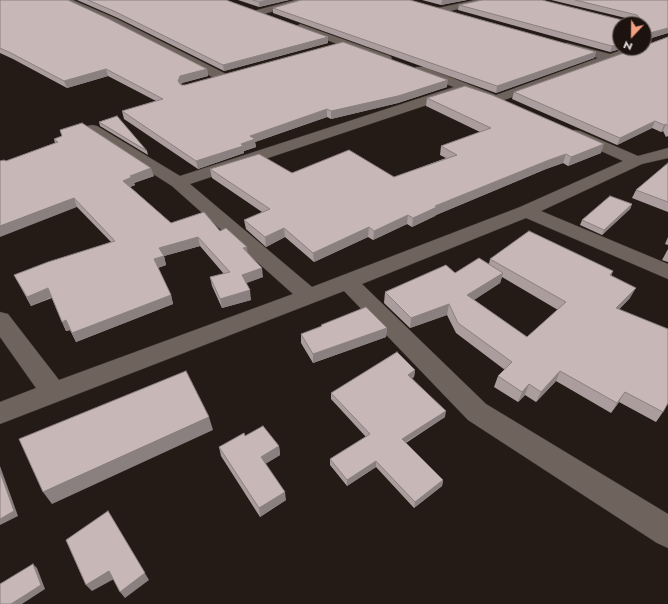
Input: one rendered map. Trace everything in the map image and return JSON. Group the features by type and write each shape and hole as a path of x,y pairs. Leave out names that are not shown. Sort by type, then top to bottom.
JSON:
{"street":[{"path":"65,0 114,21 226,76 208,81"},
{"path":"77,4 92,0"},
{"path":"260,12 305,0"},
{"path":"464,17 437,9 487,0"},
{"path":"246,7 394,61"},
{"path":"322,49 345,43"},
{"path":"556,43 610,58"},
{"path":"496,99 616,56"},
{"path":"409,66 510,105"},
{"path":"178,182 466,87"},
{"path":"92,129 178,182 309,296"},
{"path":"566,130 636,161"},
{"path":"0,412 347,282 526,212 636,161 666,155"},
{"path":"526,212 668,272"},
{"path":"347,282 477,412 668,532"},
{"path":"0,320 53,392"}],"building":[{"path":"0,0 68,0 109,19 207,69 180,76 178,81 181,85 343,42 448,80 398,96 331,111 327,109 250,136 255,139 241,144 243,146 196,161 122,111 163,99 106,69 64,81 0,48"},
{"path":"88,0 226,0 328,37 223,65 116,12"},
{"path":"253,0 267,0 259,2"},
{"path":"301,0 410,0 596,52 497,86 273,8"},
{"path":"482,0 542,0 612,18 612,46 459,5"},
{"path":"575,0 668,0 668,28 652,32 652,16 638,16"},
{"path":"668,37 668,127 666,124 664,125 655,121 620,138 514,92 615,56 652,56 652,43"},
{"path":"465,86 492,95 604,144 571,157 566,154 549,160 435,206 437,207 413,218 408,215 374,231 369,227 313,253 284,228 265,237 244,220 270,209 210,169 259,154 292,173 349,150 394,177 457,155 441,146 491,128 427,98"},
{"path":"117,116 147,151 99,122"},
{"path":"82,123 151,168 130,176 132,177 123,181 171,223 204,212 220,231 226,228 247,247 243,248 262,268 242,275 250,290 220,299 210,277 230,272 198,237 159,248 164,256 154,259 171,295 72,333 66,320 62,322 48,288 27,297 14,275 48,262 115,241 74,198 0,226 0,161 6,161 58,142 54,139 62,136 60,130"},
{"path":"668,163 668,202 636,190"},
{"path":"610,196 632,204 604,230 582,220"},
{"path":"529,231 613,271 610,275 636,288 616,308 668,329 668,403 663,412 625,392 617,403 560,371 541,392 529,384 522,392 498,376 512,362 458,323 449,304 411,318 385,292 446,265 455,273 479,258 503,273 467,295 527,337 566,302 490,259"},
{"path":"366,307 387,328 313,354 301,334"},
{"path":"397,352 415,370 408,375 446,411 402,439 443,480 415,502 376,461 347,480 330,459 370,434 331,393"},
{"path":"186,371 209,417 43,492 19,439"},
{"path":"263,426 279,446 261,457 285,492 259,508 219,447 244,433 245,436"},
{"path":"0,472 14,511 0,519"},
{"path":"108,511 145,573 120,592 109,571 86,585 66,540"},
{"path":"33,564 41,585 11,604 0,604 0,584"}]}
